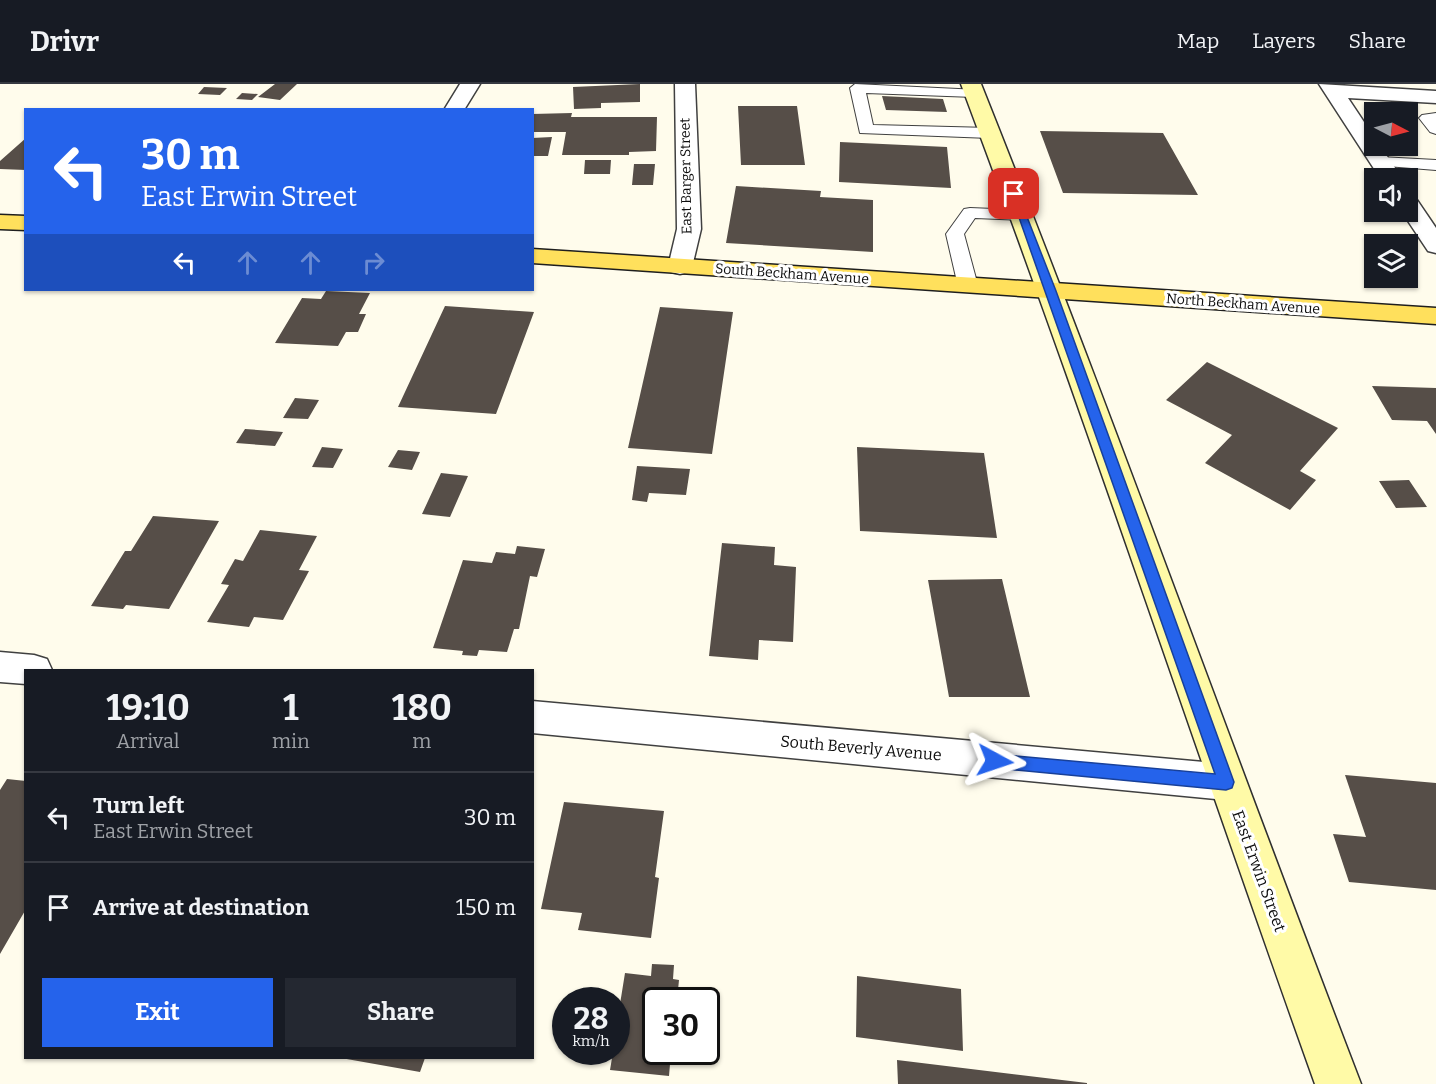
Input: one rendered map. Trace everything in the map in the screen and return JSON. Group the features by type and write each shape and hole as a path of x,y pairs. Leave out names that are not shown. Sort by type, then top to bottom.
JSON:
{"main road":[{"name":"East Erwin Street","path":"972,88 1051,291 1226,782 1338,1084"},
{"path":"0,222 24,223"},
{"name":"South Beckham Avenue","path":"534,256 1051,291"},
{"name":"North Beckham Avenue","path":"1051,291 1436,316"}],"street":[{"path":"455,108 470,84"},
{"name":"East Barger Street","path":"680,267 689,229 685,84"},
{"path":"1331,88 1436,97"},
{"path":"1331,88 1385,168"},
{"path":"1418,219 1436,246"},
{"path":"0,667 24,669"},
{"name":"South Beverly Avenue","path":"534,717 1226,782"}],"lane":[{"path":"972,88 857,88 866,130 990,133"},
{"path":"1436,118 1427,118 1436,129"},
{"path":"1406,168 1436,165"},
{"path":"968,286 955,234 970,213 1021,214"}],"building":[{"path":"275,84 297,84 280,100 258,97"},
{"path":"640,84 640,102 601,103 601,108 574,109 573,87"},
{"path":"204,87 227,88 220,95 198,94"},
{"path":"242,93 258,94 252,100 236,99"},
{"path":"882,96 943,99 947,112 886,110"},
{"path":"738,106 797,106 805,165 741,165"},
{"path":"572,113 571,117 657,117 656,151 629,152 629,155 562,155 566,132 534,132 534,114"},
{"path":"1040,131 1163,133 1198,195 1063,193"},
{"path":"552,137 548,156 534,156 534,138"},
{"path":"24,140 24,170 0,169 0,161"},
{"path":"840,142 947,147 951,188 839,182"},
{"path":"585,160 611,160 610,174 584,174"},
{"path":"634,164 655,164 653,185 632,185"},
{"path":"736,186 821,191 820,197 873,200 873,252 726,243"},
{"path":"326,291 370,293 359,314 366,314 358,332 346,332 338,346 275,343 302,298 321,299"},
{"path":"445,306 534,312 496,414 398,407"},
{"path":"660,307 733,312 712,454 628,448"},
{"path":"1207,362 1338,428 1300,471 1316,480 1290,510 1205,463 1232,435 1166,400"},
{"path":"1372,386 1436,388 1436,434 1427,421 1392,420"},
{"path":"295,398 319,400 308,419 283,418"},
{"path":"245,429 283,432 275,446 236,443"},
{"path":"322,447 343,449 333,468 312,467"},
{"path":"857,447 984,453 997,538 860,531"},
{"path":"398,450 420,452 412,470 388,467"},
{"path":"637,466 690,469 686,495 649,493 647,502 632,500"},
{"path":"441,473 468,476 450,517 422,514"},
{"path":"1409,480 1427,507 1396,508 1379,481"},
{"path":"153,516 219,521 169,609 126,605 123,609 91,606 125,551 131,551"},
{"path":"260,530 317,536 299,570 309,571 283,620 254,617 249,627 207,622 229,585 221,584 235,559 243,561"},
{"path":"722,543 775,547 774,565 796,567 793,642 759,640 758,660 709,656"},
{"path":"517,546 545,549 537,577 530,576 519,629 514,629 507,652 479,650 477,656 462,655 463,651 433,648 463,560 492,563 496,552 515,554"},
{"path":"1002,579 1030,697 949,697 928,580"},
{"path":"1345,775 1436,783 1436,890 1349,882 1333,834 1366,837"},
{"path":"7,779 24,781 24,912 0,954 0,790"},
{"path":"564,802 664,811 655,877 659,878 651,938 578,930 582,913 541,909"},
{"path":"652,964 674,965 673,979 679,980 678,987 642,987 642,1065 670,1065 669,1076 610,1070 611,1065 630,1065 630,987 623,987 625,973 651,976"},
{"path":"857,976 961,989 963,1051 856,1037"},
{"path":"347,1059 425,1059 420,1072"},
{"path":"897,1060 1087,1083 1087,1084 898,1084"}],"route":[{"path":"995,761 1226,782 1051,291 1014,194"}]}
